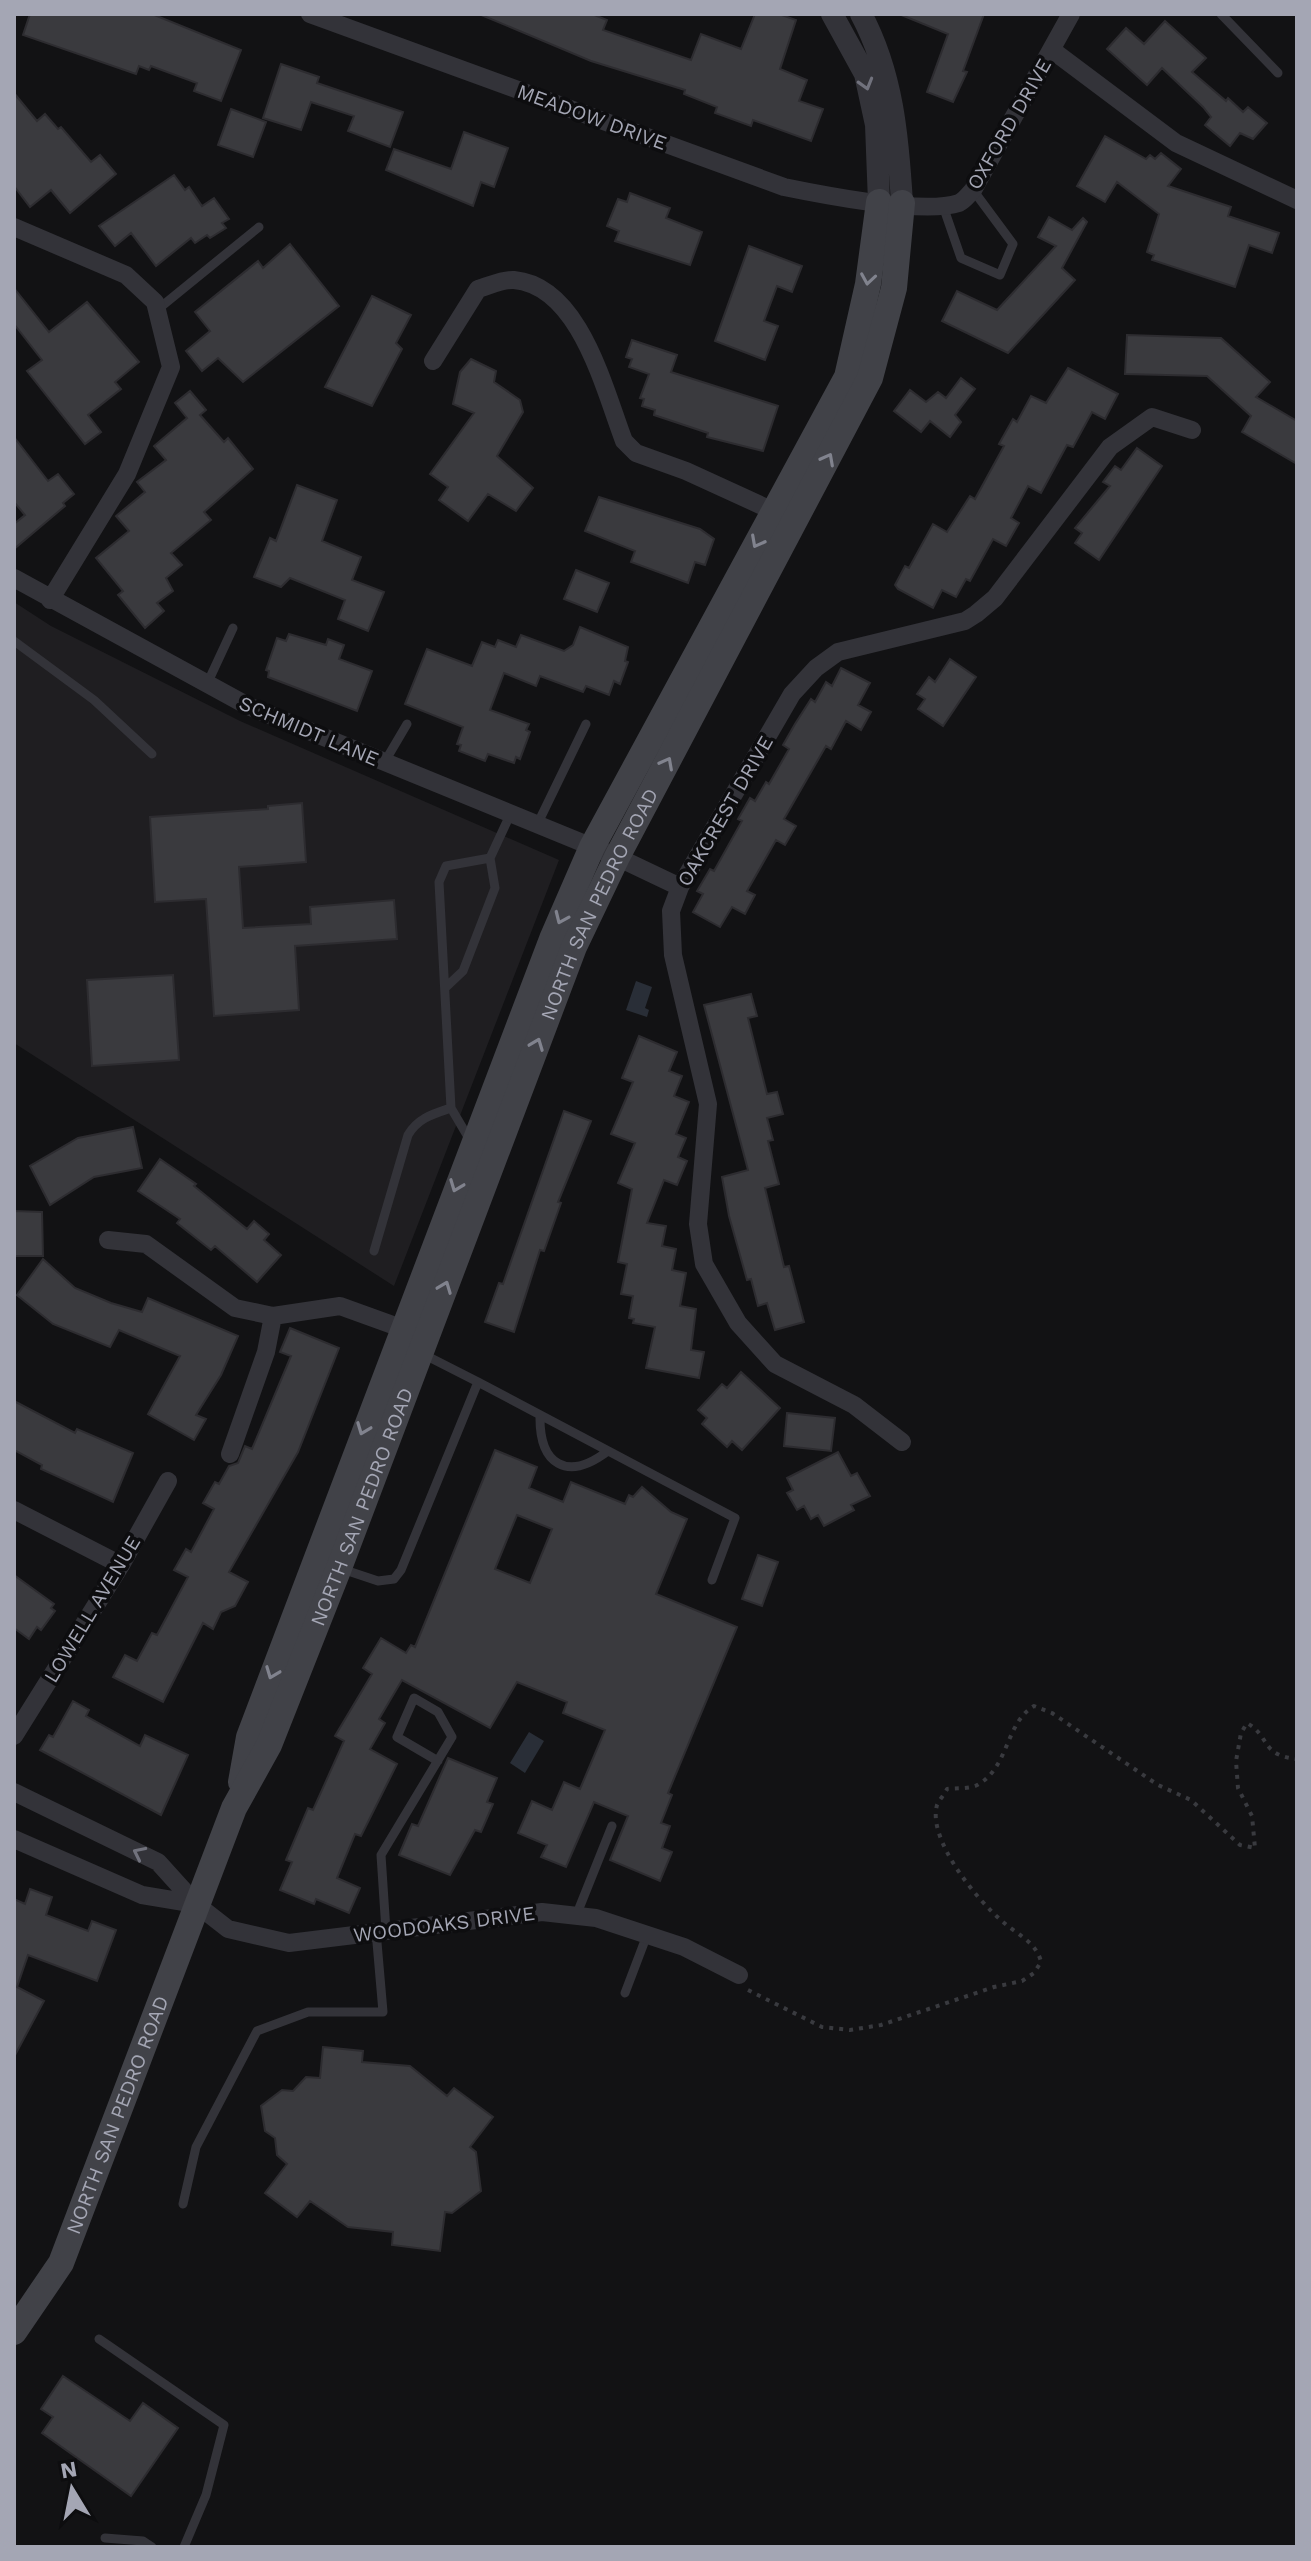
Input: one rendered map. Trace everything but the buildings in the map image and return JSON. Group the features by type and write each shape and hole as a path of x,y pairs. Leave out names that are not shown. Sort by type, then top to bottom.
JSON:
{"main road":[{"name":"NORTH SAN PEDRO ROAD","path":"237,1800 249,1737 401,1328 592,847 785,516 870,378 894,288 890,202"},
{"name":"NORTH SAN PEDRO ROAD","path":"14,2332 61,2263 237,1800 269,1745 339,1568 574,947 785,516"}],"street":[{"name":"MEADOW DRIVE","path":"310,14 784,187 838,199 890,202"},
{"name":"NORTH SAN PEDRO ROAD","path":"832,14 865,74 890,202"},
{"name":"NORTH SAN PEDRO ROAD","path":"861,14 884,68 897,124 890,202"},
{"name":"OXFORD DRIVE","path":"943,206 963,202 973,190 1071,14"},
{"path":"1052,50 1176,143 1294,193"},
{"path":"890,202 943,206"},
{"path":"14,227 126,275 155,302 171,367 127,474 50,600"},
{"path":"433,361 478,289 512,279 542,286 577,322 624,441 636,453 785,516"},
{"name":"OAKCREST DRIVE","path":"902,1442 854,1405 775,1364 738,1323 704,1264 698,1224 708,1104 673,955 671,911 680,887 792,694 816,668 838,652 965,621 995,598 1110,447 1152,417 1192,430"},
{"name":"SCHMIDT LANE","path":"14,578 248,706 617,857 680,887"},
{"path":"108,1240 146,1244 235,1308 273,1316 340,1306 401,1328 423,1344"},
{"path":"230,1454 266,1352 273,1316"},
{"name":"LOWELL AVENUE","path":"14,1736 121,1565 168,1481"},
{"path":"14,1510 121,1565"},
{"name":"WOODOAKS DRIVE","path":"14,1792 158,1862 196,1904 228,1929 289,1943 542,1912 596,1918 684,1947 740,1980"},
{"path":"14,1839 142,1895 196,1904"}],"lane":[{"path":"1221,14 1278,73"},
{"path":"943,206 961,258 1000,275 1013,244 973,190"},
{"path":"157,310 259,227"},
{"path":"207,684 233,628"},
{"path":"14,641 94,700 152,754"},
{"path":"384,763 407,724"},
{"path":"537,825 586,724"},
{"path":"445,988 463,971 495,888 490,858 510,815"},
{"path":"472,1145 451,1108 439,882 446,866 464,860 490,858"},
{"path":"374,1251 408,1135 414,1125 430,1114 451,1108"},
{"path":"423,1344 478,1382 735,1518 712,1580"},
{"path":"339,1568 378,1581 394,1579 478,1382"},
{"path":"540,1415 539,1440 550,1459 570,1468 591,1463 608,1451"},
{"path":"183,2204 196,2147 257,2031 308,2012 383,2012 381,1855 438,1761 452,1737 438,1712 414,1698 397,1737 438,1761"},
{"path":"576,1916 612,1826"},
{"path":"625,1993 647,1935"},
{"path":"99,2339 224,2425 206,2495 184,2547"},
{"path":"105,2538 130,2539 152,2547"}],"path":[{"path":"740,1980 822,2027 850,2030 881,2025 994,1987 1022,1981 1034,1973 1041,1962 1036,1948 1000,1919 955,1867 938,1834 937,1806 947,1789 979,1785 1001,1760 1016,1722 1034,1706 1052,1713 1158,1785 1191,1800 1240,1845 1255,1848 1252,1816 1238,1788 1236,1761 1241,1733 1247,1723 1254,1727 1265,1747 1278,1757 1297,1759"}],"shaded area":[{"path":"14,602 51,626 240,721 559,860 394,1286 14,1043"},
{"path":"636,981 652,987 645,1008 649,1010 647,1017 626,1010"},
{"path":"529,1732 544,1741 525,1773 510,1763"}]}
